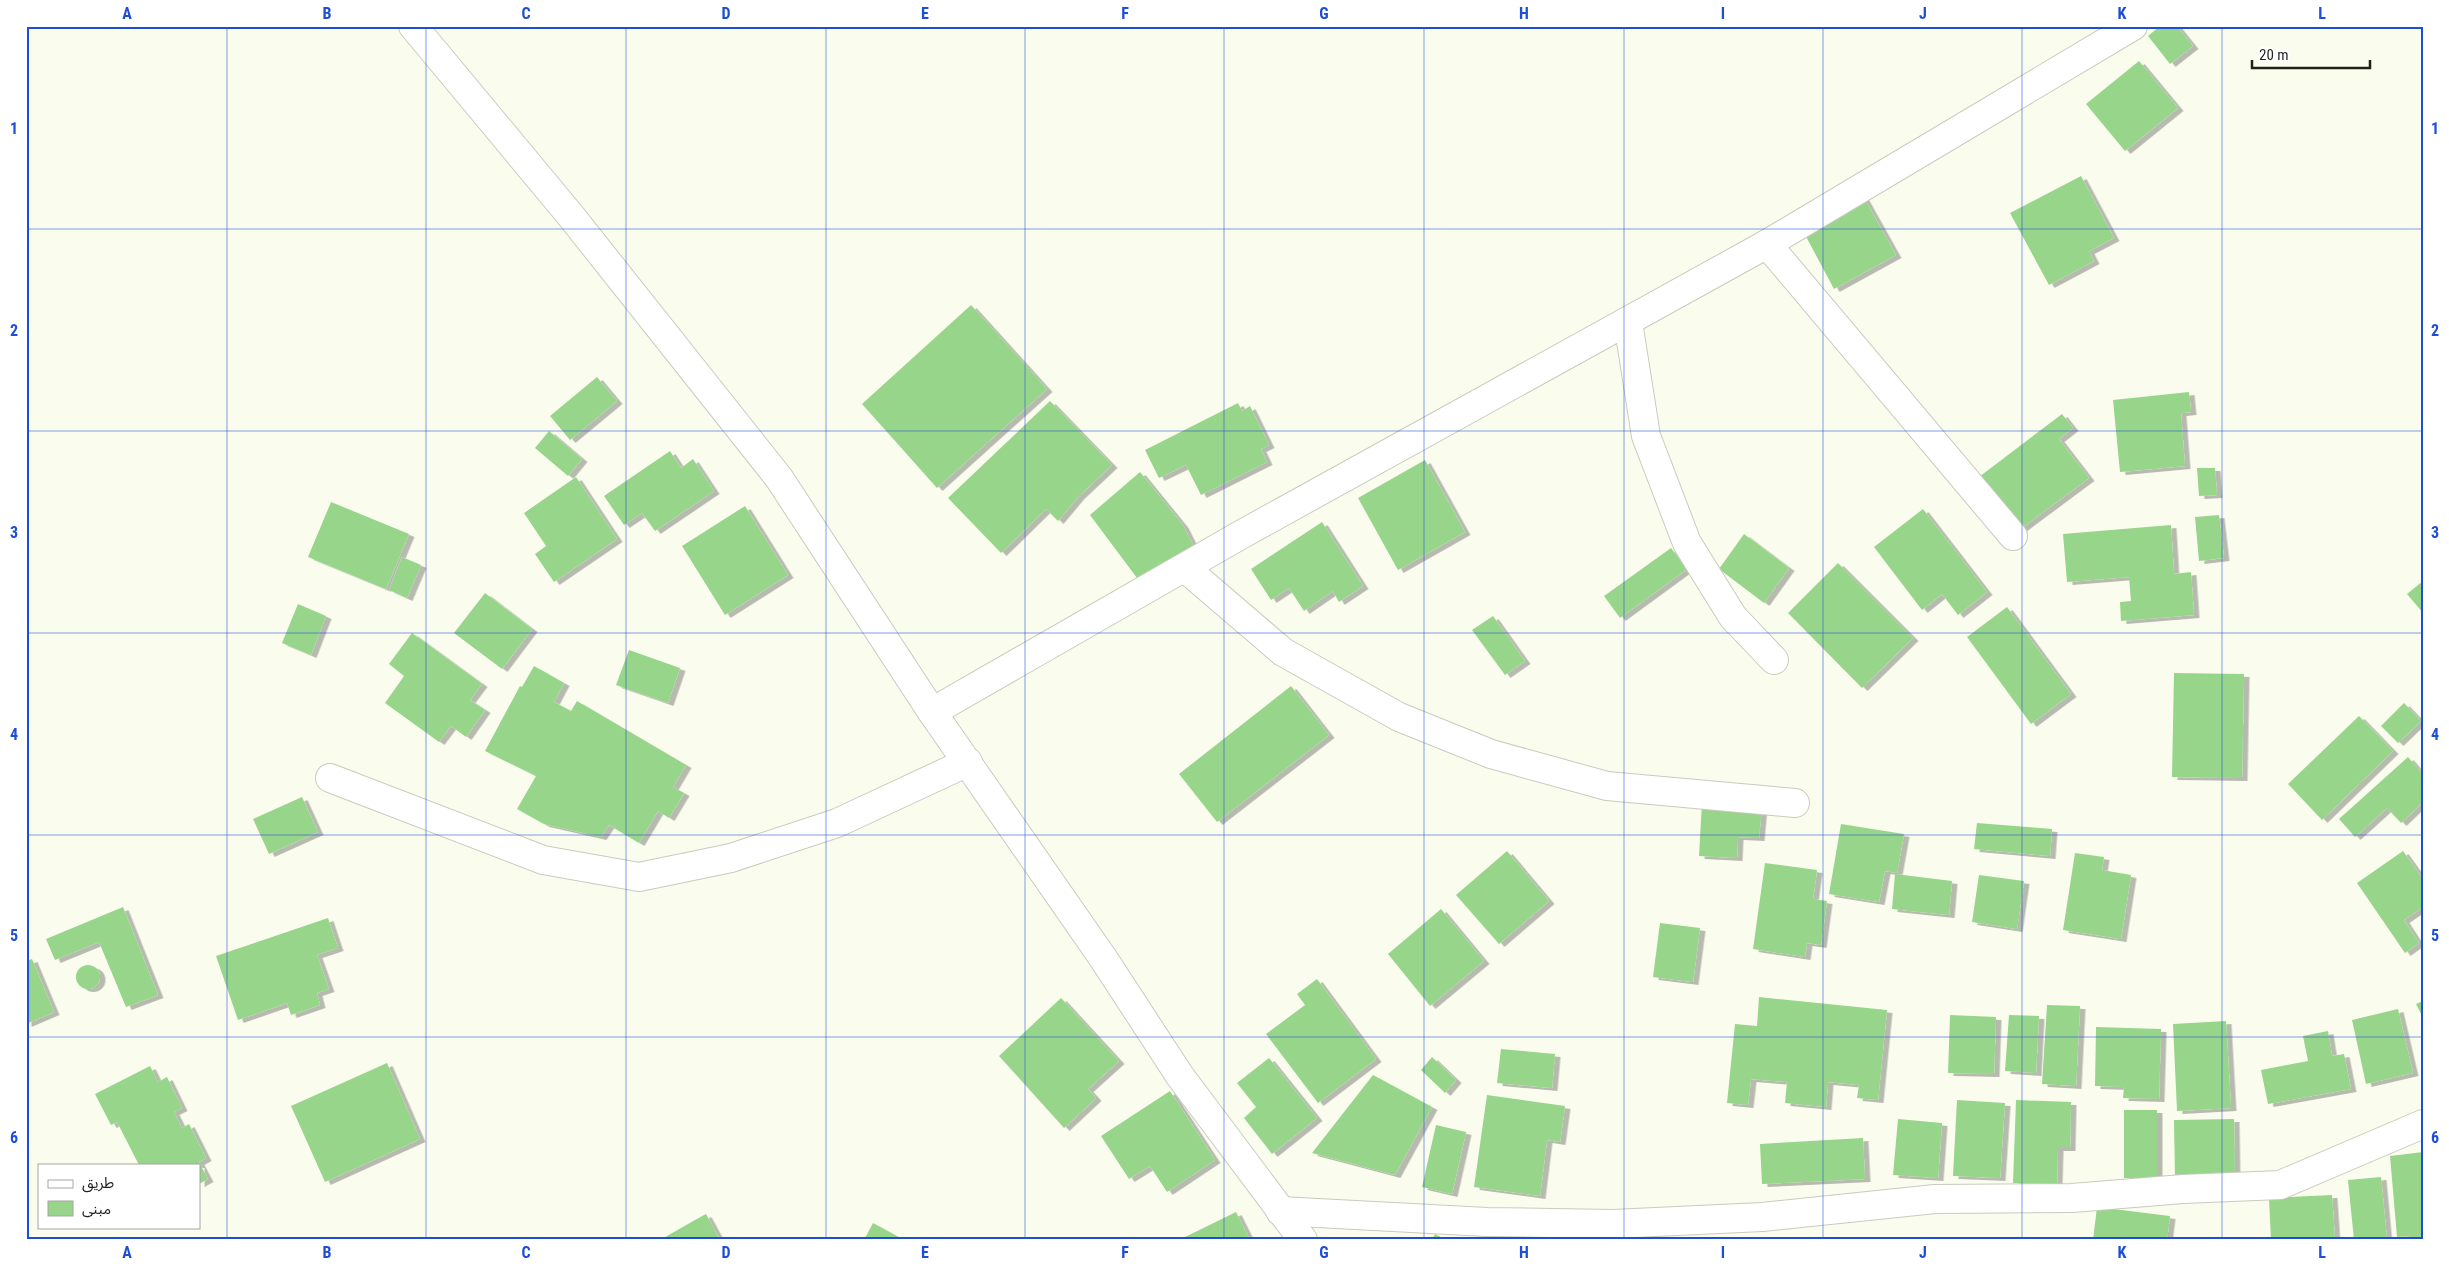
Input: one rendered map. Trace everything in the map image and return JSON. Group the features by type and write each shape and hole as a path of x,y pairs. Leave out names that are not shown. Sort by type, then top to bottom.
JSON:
{"street":[{"path":"413,26 572,216 779,478 932,712 1103,958 1180,1076 1280,1212 1303,1240"},
{"path":"932,712 1185,568 1767,244 2133,26"},
{"path":"1767,244 2013,536"},
{"path":"1628,322 1646,436 1687,543 1733,617 1774,660"},
{"path":"1185,568 1283,652 1399,717 1491,754 1607,786 1796,803"},
{"path":"330,778 543,860 639,877 731,858 837,823 968,762"},
{"path":"1280,1212 1487,1222 1613,1224 1762,1217 1935,1199 2072,1198 2280,1184 2423,1124"}],"building":[{"path":"2160,26 2177,26 2193,46 2170,64 2148,36"},
{"path":"2139,61 2178,108 2125,151 2086,104"},
{"path":"2081,176 2114,238 2089,251 2094,261 2049,285 2010,213"},
{"path":"1863,196 1896,255 1834,289 1802,229"},
{"path":"971,305 1047,389 937,488 862,404"},
{"path":"597,377 617,401 570,440 550,416"},
{"path":"2189,392 2191,412 2181,413 2185,466 2120,472 2113,400"},
{"path":"1050,401 1112,465 1079,496 1058,521 1046,509 1001,553 948,498"},
{"path":"1238,403 1242,411 1250,406 1269,445 1261,449 1267,462 1201,495 1186,465 1159,478 1145,450"},
{"path":"2062,414 2073,428 2059,439 2089,478 2015,533 1975,480"},
{"path":"549,431 582,459 568,476 535,448"},
{"path":"670,451 681,468 693,459 714,491 655,531 642,513 624,525 604,496"},
{"path":"1425,460 1465,532 1398,570 1358,498"},
{"path":"2197,468 2215,468 2217,495 2199,496"},
{"path":"1140,472 1183,525 1195,549 1137,578 1090,515"},
{"path":"576,477 617,539 554,582 535,554 546,546 524,513"},
{"path":"331,502 409,534 386,589 308,557"},
{"path":"745,506 788,575 725,615 682,546"},
{"path":"1923,509 1987,592 1958,615 1942,594 1922,610 1874,547"},
{"path":"2219,515 2224,558 2199,561 2195,517"},
{"path":"1322,522 1363,586 1339,602 1333,591 1304,611 1289,588 1271,600 1251,569"},
{"path":"2171,525 2174,574 2191,572 2194,615 2121,621 2120,602 2131,601 2129,577 2067,582 2063,534"},
{"path":"1744,534 1789,568 1764,603 1719,569"},
{"path":"1671,548 1687,569 1620,618 1604,596"},
{"path":"402,557 421,565 407,598 389,590"},
{"path":"1838,563 1913,638 1862,688 1788,613"},
{"path":"2423,581 2423,613 2407,594"},
{"path":"485,593 532,629 502,669 454,633"},
{"path":"298,604 326,616 311,655 282,643"},
{"path":"2007,607 2071,694 2031,724 1967,637"},
{"path":"1493,616 1525,661 1505,675 1472,630"},
{"path":"412,633 482,684 470,700 485,710 466,737 451,726 439,742 385,703 404,676 389,664"},
{"path":"629,650 680,668 668,703 616,685"},
{"path":"534,666 564,683 554,702 571,711 577,701 686,765 673,787 684,793 669,818 658,811 639,843 609,825 601,837 544,824 517,809 536,776 485,751 520,686 522,687"},
{"path":"2174,673 2244,674 2242,778 2172,777"},
{"path":"1291,686 1329,735 1217,822 1179,774"},
{"path":"2404,703 2421,721 2398,743 2381,726"},
{"path":"2359,716 2393,751 2322,820 2288,784"},
{"path":"2408,757 2423,774 2423,802 2401,823 2387,808 2355,837 2339,819"},
{"path":"302,797 318,832 269,854 253,819"},
{"path":"1702,802 1762,806 1759,838 1738,837 1737,858 1699,856"},
{"path":"1977,823 2052,829 2050,856 1974,849"},
{"path":"1841,824 1904,834 1897,873 1885,871 1879,902 1829,894"},
{"path":"1507,851 1549,901 1499,944 1456,895"},
{"path":"2403,851 2423,879 2423,907 2404,920 2419,943 2405,953 2357,883"},
{"path":"2075,853 2104,857 2102,870 2131,875 2121,939 2063,930"},
{"path":"1765,863 1817,870 1813,899 1827,901 1821,945 1807,943 1805,957 1753,949"},
{"path":"1895,874 1952,881 1949,915 1892,909"},
{"path":"1979,875 2024,881 2017,929 1972,922"},
{"path":"123,907 158,995 126,1007 99,942 55,960 46,939"},
{"path":"1441,909 1484,961 1430,1006 1388,954"},
{"path":"328,918 338,948 317,955 329,989 317,993 320,1005 291,1015 287,1003 238,1020 216,956"},
{"path":"1660,923 1700,928 1693,982 1653,977"},
{"path":"32,959 54,1012 26,1024 26,961"},
{"path":"88,965 97,968 100,977 97,986 88,989 79,986 76,977 79,968"},
{"path":"1317,979 1376,1059 1318,1103 1266,1034 1305,1005 1297,994"},
{"path":"1759,997 1887,1010 1878,1100 1857,1098 1859,1085 1828,1082 1826,1107 1785,1103 1787,1082 1751,1079 1748,1105 1727,1103 1735,1024 1757,1026"},
{"path":"1061,998 1119,1061 1088,1089 1096,1098 1064,1128 999,1056"},
{"path":"2423,1001 2423,1018 2416,1004"},
{"path":"2047,1005 2080,1006 2076,1086 2042,1084"},
{"path":"2398,1009 2413,1073 2366,1084 2352,1020"},
{"path":"1950,1015 1996,1017 1994,1074 1948,1073"},
{"path":"2009,1015 2039,1016 2036,1073 2005,1071"},
{"path":"2226,1021 2231,1108 2177,1111 2173,1024"},
{"path":"2096,1027 2161,1029 2159,1099 2123,1098 2124,1087 2095,1086"},
{"path":"2328,1031 2332,1056 2344,1054 2351,1089 2268,1104 2261,1070 2308,1061 2303,1036"},
{"path":"1501,1049 1555,1054 1552,1088 1497,1083"},
{"path":"1432,1057 1456,1080 1445,1093 1421,1070"},
{"path":"1269,1058 1317,1118 1272,1154 1244,1118 1256,1107 1237,1083"},
{"path":"387,1063 420,1139 325,1182 291,1106"},
{"path":"150,1066 158,1082 167,1077 182,1108 174,1112 182,1128 189,1124 206,1158 199,1162 208,1179 200,1183 200,1164 138,1164 117,1122 111,1125 95,1094"},
{"path":"1373,1075 1432,1107 1395,1175 1312,1153"},
{"path":"1170,1091 1215,1160 1167,1192 1150,1166 1129,1179 1101,1136"},
{"path":"1487,1095 1565,1106 1560,1142 1547,1140 1540,1196 1474,1187"},
{"path":"1957,1100 2005,1103 2000,1178 1953,1176"},
{"path":"2016,1100 2071,1102 2070,1148 2058,1148 2057,1184 2013,1183"},
{"path":"2124,1110 2157,1110 2157,1178 2124,1178"},
{"path":"1898,1119 1942,1123 1938,1178 1893,1175"},
{"path":"2234,1119 2235,1177 2175,1178 2174,1120"},
{"path":"1436,1125 1466,1132 1452,1194 1422,1187"},
{"path":"1863,1138 1865,1179 1762,1184 1760,1144"},
{"path":"2423,1152 2423,1240 2410,1240 2409,1236 2397,1237 2390,1156"},
{"path":"2381,1177 2387,1240 2354,1240 2348,1180"},
{"path":"2332,1195 2335,1240 2271,1240 2269,1198"},
{"path":"2097,1207 2170,1216 2167,1240 2093,1240"},
{"path":"1236,1212 1250,1240 1179,1240"},
{"path":"706,1214 720,1240 660,1240 695,1220"},
{"path":"873,1223 904,1240 864,1240"},
{"path":"1556,1229 1588,1239 1588,1240 1553,1240"},
{"path":"1435,1234 1446,1240 1432,1240"}]}
